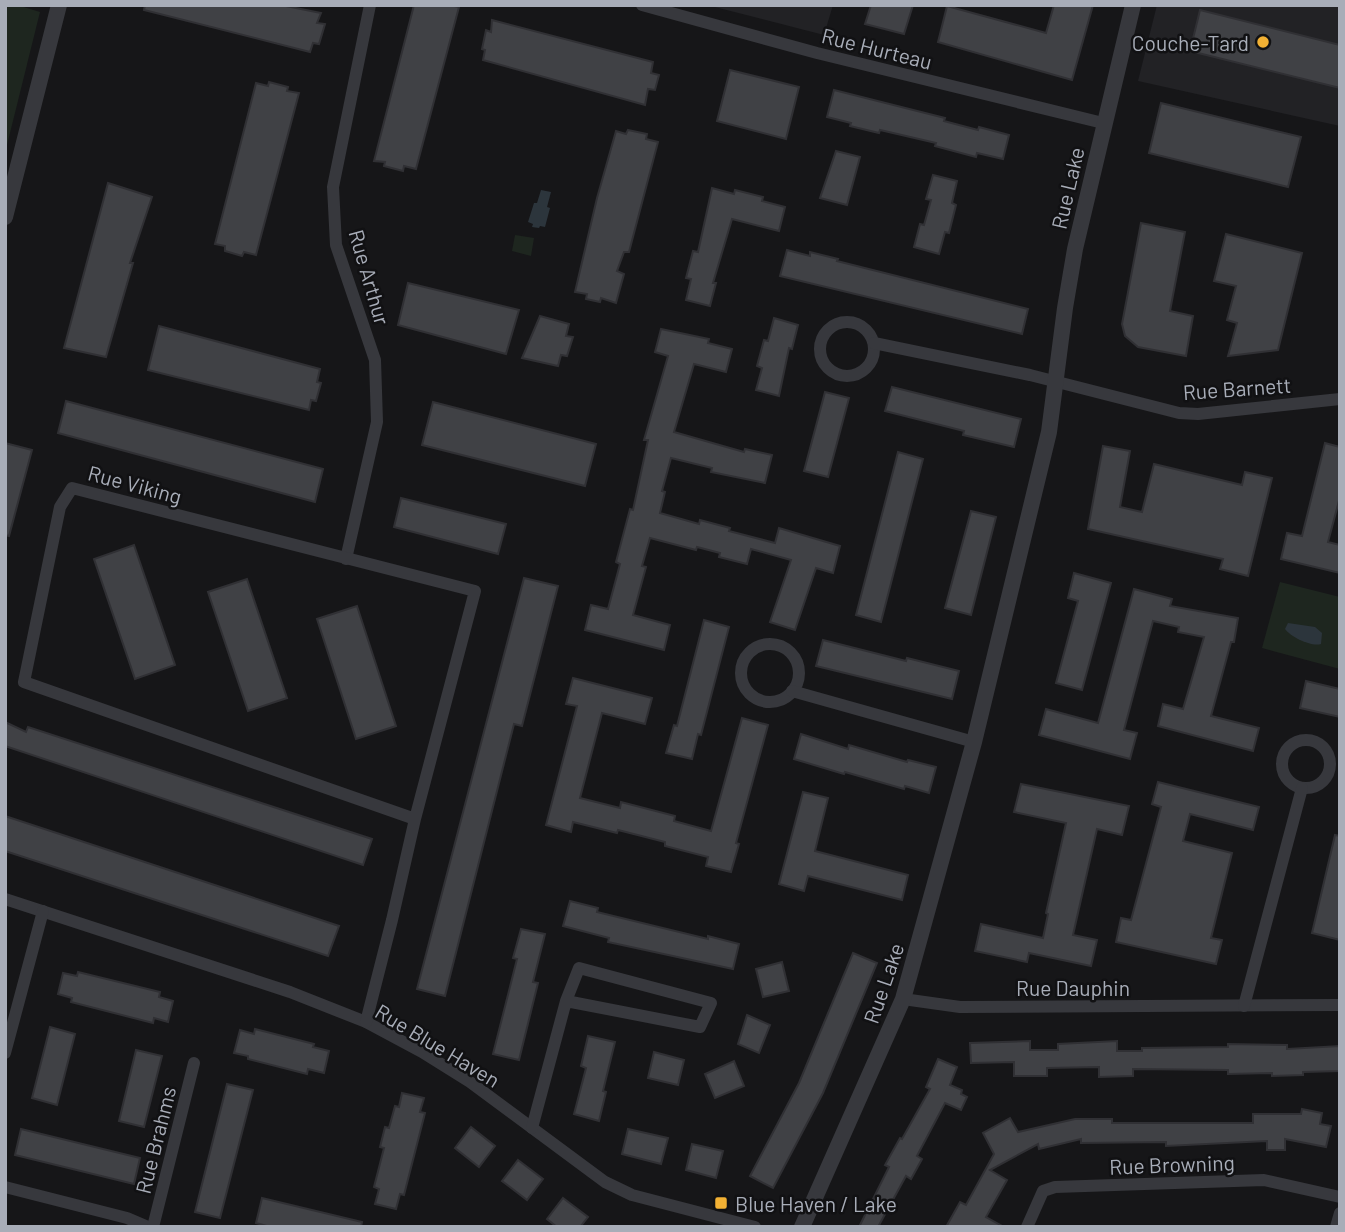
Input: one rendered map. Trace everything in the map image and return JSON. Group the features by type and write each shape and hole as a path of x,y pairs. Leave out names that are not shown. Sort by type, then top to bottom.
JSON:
{"street":[{"name":"Rue Arthur","path":"346,559 377,422 375,360 336,245 333,187 370,5"},
{"name":"Rue Hurteau","path":"642,5 817,54 1103,124"},
{"name":"Rue Lake","path":"802,1227 903,999 974,742 1038,483 1052,411 1069,279 1103,124 1133,5"},
{"path":"5,217 58,7"},
{"path":"839,323 857,323 870,335 874,343 872,361 866,368 850,376 833,372 821,358 820,349 825,332 839,323"},
{"path":"874,343 1056,382"},
{"name":"Rue Barnett","path":"1056,382 1187,414 1340,399"},
{"name":"Rue Viking","path":"366,1022 393,920 415,819 475,591 72,488 60,507 24,682 415,819"},
{"path":"767,644 776,644 793,655 799,673 792,691 785,697 767,701 751,694 742,678 744,660 750,652 767,644"},
{"path":"792,691 974,742"},
{"path":"1244,1006 1302,789"},
{"name":"Rue Blue Haven","path":"5,899 290,992 366,1022 470,1082 604,1182 632,1195 755,1227"},
{"path":"5,1053 43,911"},
{"path":"532,1128 566,1001 579,968 711,1003 700,1027 566,1001"},
{"name":"Rue Dauphin","path":"903,999 960,1007 1340,1005"},
{"name":"Rue Brahms","path":"153,1227 194,1063"},
{"name":"Rue Browning","path":"1027,1227 1043,1191 1055,1186 1264,1180 1340,1197"},
{"path":"5,1187 127,1218 148,1227"},
{"path":"1336,1227 1340,1213"}],"shaded area":[{"path":"5,5 17,5 40,12 5,153"},
{"path":"707,5 833,5 824,35"},
{"path":"1157,5 1340,5 1340,126 1138,81"},
{"path":"541,190 551,192 547,207 550,208 545,227 532,227 533,224 528,222"},
{"path":"515,235 534,238 531,256 512,251"},
{"path":"1280,582 1340,597 1340,669 1262,648"},
{"path":"1288,623 1315,627 1322,633 1321,644 1307,643 1292,635 1285,629"}],"building":[{"path":"145,5 281,5 321,13 317,23 325,24 319,44 313,43 310,52 144,10"},
{"path":"414,5 459,7 416,169 404,166 403,171 384,166 385,162 374,161"},
{"path":"871,5 913,5 904,34 865,24"},
{"path":"1054,5 1093,5 1072,80 938,42 947,6 1046,33"},
{"path":"1200,10 1340,45 1340,88 1190,51"},
{"path":"492,20 653,62 651,73 659,75 655,90 648,89 645,105 483,60 486,30 491,32"},
{"path":"730,70 799,87 786,139 717,121"},
{"path":"269,82 288,87 287,91 299,93 256,255 244,252 242,256 225,251 225,246 215,244 256,83 268,86"},
{"path":"834,90 945,118 944,121 978,130 979,127 1009,135 1003,159 977,153 976,157 935,146 936,143 880,130 879,133 827,117"},
{"path":"1161,103 1301,137 1288,187 1149,153"},
{"path":"628,130 647,134 646,139 658,142 629,252 624,252 617,271 624,274 616,303 601,298 600,302 586,299 587,294 575,292 616,131 626,134"},
{"path":"836,151 860,157 847,205 820,198"},
{"path":"933,175 957,181 952,203 956,205 949,233 945,232 939,254 914,247 920,224 924,225 931,200 926,199"},
{"path":"108,183 152,197 130,263 133,263 106,357 64,348"},
{"path":"712,188 763,197 762,201 785,207 779,231 732,219 713,283 716,283 710,306 686,300 691,279 686,278 693,251 698,252"},
{"path":"1141,223 1185,232 1170,311 1193,316 1186,356 1138,347 1125,336 1122,324"},
{"path":"1226,234 1302,253 1278,350 1228,356 1237,323 1227,320 1236,286 1214,281"},
{"path":"787,250 810,256 810,252 1028,309 1022,334 780,276"},
{"path":"408,283 519,310 506,354 398,325"},
{"path":"540,316 569,324 566,336 573,337 567,356 561,355 558,366 522,358"},
{"path":"774,318 798,325 792,349 789,348 779,396 756,390 762,368 757,366"},
{"path":"159,326 320,369 317,382 321,383 316,401 311,400 309,410 148,370"},
{"path":"661,329 709,339 708,343 732,349 726,372 694,364 674,432 744,452 745,449 772,455 765,483 711,472 712,468 671,458 662,491 665,492 660,513 699,524 700,520 775,543 779,528 840,546 833,573 816,568 795,630 770,622 791,560 751,549 747,564 719,557 720,553 650,538 642,566 646,567 633,615 670,625 664,650 585,630 591,605 608,609 620,564 616,562 630,509 633,510 648,440 644,440 668,356 655,352"},
{"path":"892,387 1021,419 1014,447 963,435 964,431 885,411"},
{"path":"825,392 849,398 828,477 804,471"},
{"path":"66,401 323,469 315,502 58,433"},
{"path":"433,402 596,444 585,486 422,445"},
{"path":"5,443 32,450 9,536 5,535"},
{"path":"1325,443 1340,447 1340,497 1328,542 1340,545 1340,573 1281,559 1287,533 1302,536"},
{"path":"1103,446 1130,451 1120,507 1142,512 1154,464 1242,485 1245,472 1272,478 1248,576 1220,569 1223,559 1088,529"},
{"path":"898,452 923,459 881,622 856,615"},
{"path":"401,498 506,524 498,554 394,527"},
{"path":"971,511 996,517 971,615 945,608"},
{"path":"134,545 175,665 135,679 94,559"},
{"path":"1074,573 1111,583 1082,690 1056,683 1078,601 1068,598"},
{"path":"524,578 558,586 522,726 514,724 445,996 417,989"},
{"path":"247,579 287,698 248,711 208,592"},
{"path":"1134,589 1172,599 1170,606 1238,618 1234,642 1231,642 1211,716 1259,728 1253,751 1158,726 1163,704 1183,709 1204,637 1178,632 1179,627 1153,621 1124,730 1137,733 1130,759 1039,735 1046,709 1098,723"},
{"path":"357,606 396,726 356,739 317,619"},
{"path":"704,620 729,627 701,735 698,734 692,759 666,753 674,725 677,726"},
{"path":"823,640 959,671 952,699 816,666"},
{"path":"573,678 652,698 645,724 602,713 580,798 620,808 621,802 675,816 674,821 711,831 742,718 768,725 736,843 739,844 731,872 706,866 708,857 618,830 617,833 573,822 571,832 546,825 577,706 566,704"},
{"path":"1306,681 1340,689 1340,717 1300,708"},
{"path":"5,722 26,732 28,727 372,839 363,865 5,746"},
{"path":"801,734 848,749 849,745 907,762 908,760 936,767 929,793 905,786 904,789 845,772 844,774 794,759"},
{"path":"1158,782 1259,807 1253,830 1190,814 1183,841 1232,853 1211,938 1222,940 1216,964 1116,942 1121,918 1131,920 1161,807 1152,804"},
{"path":"1021,784 1129,806 1122,835 1097,829 1073,935 1097,940 1091,966 1029,953 1027,962 975,951 981,924 1043,938 1066,823 1014,812"},
{"path":"803,792 828,798 815,851 908,875 902,900 808,876 804,891 779,884"},
{"path":"5,816 339,926 328,956 5,851"},
{"path":"1335,835 1340,836 1340,940 1312,933"},
{"path":"570,901 598,908 597,912 739,944 733,969 608,942 609,938 563,926"},
{"path":"521,929 545,934 533,982 538,983 519,1060 493,1054 517,959 513,958"},
{"path":"853,953 877,963 823,1093 773,1188 750,1176 799,1083"},
{"path":"782,962 789,991 763,997 756,969"},
{"path":"78,972 160,992 159,997 173,1001 168,1022 154,1018 153,1023 71,1002 72,998 58,994 63,973 77,976"},
{"path":"747,1015 770,1025 759,1053 738,1044"},
{"path":"50,1027 75,1034 57,1105 32,1098"},
{"path":"255,1029 314,1044 313,1047 329,1051 324,1073 308,1069 307,1074 234,1053 240,1030 254,1034"},
{"path":"588,1036 615,1042 599,1121 574,1114 586,1068 581,1066"},
{"path":"1030,1041 1030,1050 1058,1050 1058,1044 1117,1041 1117,1051 1228,1047 1228,1044 1287,1045 1287,1049 1340,1046 1340,1071 1272,1076 1272,1073 1228,1074 1228,1070 1133,1069 1133,1076 1099,1077 1099,1067 1047,1068 1047,1076 1014,1076 1014,1062 971,1063 970,1043"},
{"path":"136,1050 162,1056 144,1127 119,1121"},
{"path":"654,1052 684,1060 678,1085 648,1078"},
{"path":"938,1059 957,1067 950,1085 962,1090 961,1094 967,1097 961,1110 945,1103 917,1156 922,1159 911,1179 906,1176 878,1227 859,1227 889,1167 885,1165 930,1089 926,1087"},
{"path":"734,1061 744,1086 715,1098 705,1074"},
{"path":"227,1084 253,1090 220,1218 195,1212"},
{"path":"402,1093 424,1098 420,1112 425,1113 404,1195 400,1194 396,1209 375,1204 379,1189 374,1187 384,1148 380,1147 385,1127 389,1128"},
{"path":"1302,1109 1322,1113 1320,1124 1331,1126 1326,1147 1285,1139 1285,1150 1267,1150 1267,1141 1166,1146 1166,1142 1081,1143 1081,1139 1039,1149 1038,1144 990,1170 1007,1180 986,1217 1004,1227 946,1227 960,1202 966,1205 994,1154 983,1133 1010,1118 1018,1132 1075,1119 1112,1119 1112,1123 1253,1123 1253,1114 1301,1114"},
{"path":"471,1127 495,1146 479,1167 455,1148"},
{"path":"21,1129 140,1158 134,1184 15,1155"},
{"path":"628,1129 668,1138 661,1164 622,1154"},
{"path":"692,1144 723,1151 716,1178 686,1170"},
{"path":"518,1160 543,1179 527,1200 502,1181"},
{"path":"262,1198 362,1222 361,1227 270,1227 256,1223"},
{"path":"563,1198 588,1217 580,1227 557,1227 547,1219"}],"place":[{"name":"Couche-Tard","path":"1263,42"},
{"name":"Blue Haven / Lake","path":"721,1203"}]}
